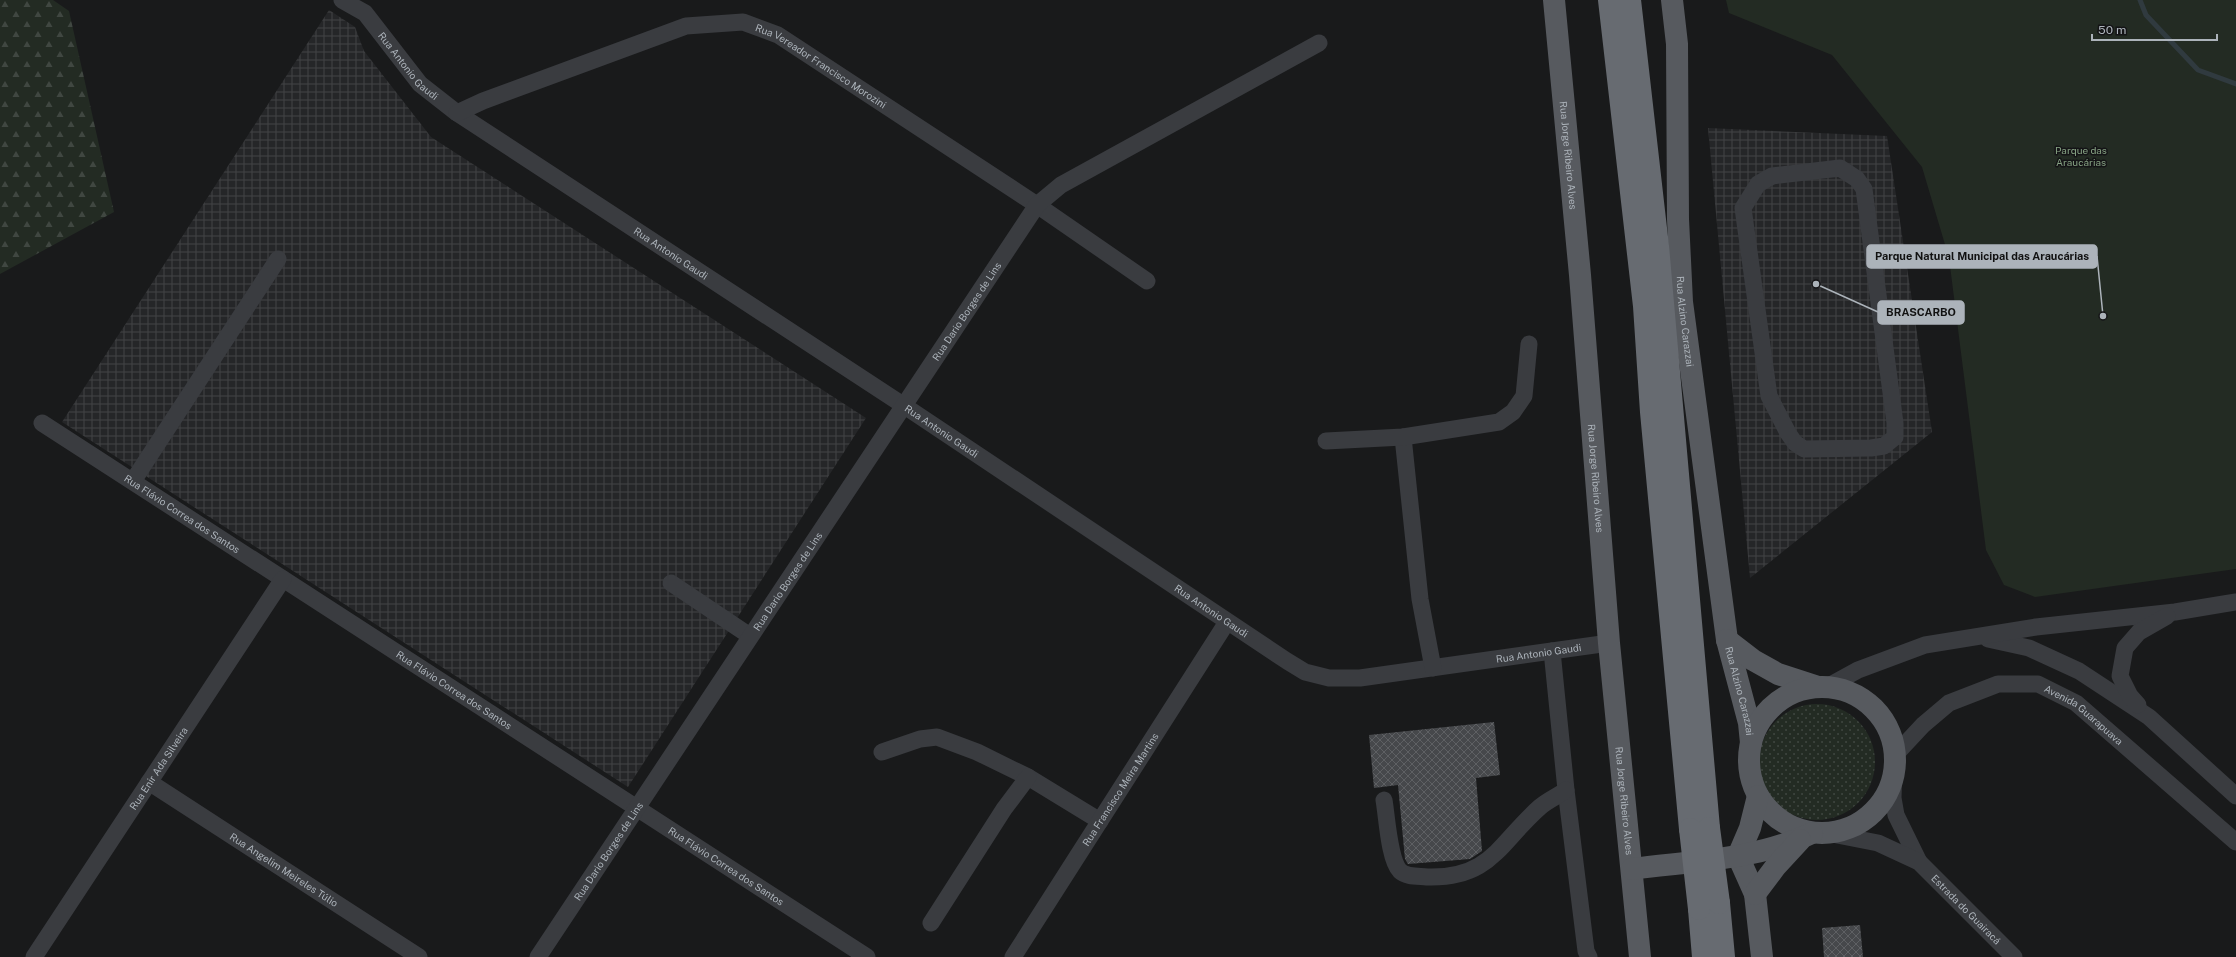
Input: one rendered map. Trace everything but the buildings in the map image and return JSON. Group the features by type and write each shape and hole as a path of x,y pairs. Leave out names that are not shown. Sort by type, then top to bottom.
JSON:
{"highway":[{"path":"1609,0 1644,306 1651,412 1700,828 1719,903 1724,957"},
{"path":"1630,0 1658,246 1700,828 1698,909 1703,957"}],"main road":[{"name":"Rua Jorge Ribeiro Alves","path":"1554,0 1580,275 1609,643 1640,957"},
{"name":"Rua Alzino Carazzai","path":"1672,0 1677,44 1678,219 1682,302 1727,640 1748,723 1751,743"},
{"name":"Rua Alzino Carazzai","path":"1727,640 1753,660 1778,674 1823,687 1847,692 1865,701 1880,716 1890,734 1894,761"},
{"path":"1813,835 1790,826 1772,814 1758,796 1751,779 1749,761 1751,743 1760,722 1776,704 1796,692 1823,687"},
{"path":"1632,869 1738,856 1790,844 1813,835 1852,827 1873,812 1888,791 1894,761"},
{"path":"1758,796 1750,828 1738,856 1755,894 1762,957"},
{"path":"1755,894 1776,866 1813,835"}],"street":[{"name":"Rua Antonio Gaudi","path":"342,0 365,13 420,84 457,113 903,405 1227,622 1305,672 1329,678 1360,678 1609,643"},
{"name":"Rua Vereador Francisco Morozini","path":"457,113 483,101 686,26 743,22 778,35 1037,204 1147,281"},
{"name":"Rua Dario Borges de Lins","path":"538,957 1037,204 1068,181 1318,43"},
{"path":"1840,168 1857,178 1864,189 1895,422 1895,437 1884,446 1872,448 1804,449 1796,443 1788,433 1769,396 1743,208 1758,184 1772,176 1840,168"},
{"path":"133,482 278,259"},
{"path":"1326,441 1403,437 1499,422 1508,416 1524,396 1529,344"},
{"name":"Rua Flávio Correa dos Santos","path":"42,423 867,957"},
{"path":"1403,437 1420,600 1433,668"},
{"name":"Rua Enir Ada Silveira","path":"34,957 283,578"},
{"path":"671,583 750,636"},
{"path":"1823,687 1858,670 1924,645 2036,627 2174,612 2236,602"},
{"path":"2174,612 2139,632 2126,648 2120,676 2130,696 2149,717 2236,796"},
{"name":"Rua Francisco Meira Martins","path":"1013,957 1227,622"},
{"path":"1979,637 2029,648 2079,671 2149,717"},
{"path":"1552,651 1566,790 1586,951 1589,957"},
{"name":"Avenida Guarapuava","path":"1894,761 1923,725 1949,703 1998,684 2038,684 2076,703 2236,842"},
{"path":"882,752 920,739 937,737 977,752 1028,777 1100,821"},
{"name":"Estrada do Guairacá","path":"1894,761 1893,798 1896,815 1919,862 2014,957"},
{"path":"931,923 1004,809 1028,777"},
{"name":"Rua Angelim Meireles Túlio","path":"149,782 419,957"},
{"path":"1384,800 1394,860 1400,872 1410,876 1443,877 1468,873 1484,864 1495,855 1542,805 1566,790"},
{"name":"Estrada do Guairacá","path":"1813,835 1878,843 1919,862"}],"shaded area":[{"path":"329,10 355,27 364,51 431,137 866,418 628,787 62,422"},
{"path":"1708,128 1887,136 1932,432 1750,578"}],"green space":[{"path":"0,0 53,0 69,11 114,212 0,274"},
{"name":"Parque das Araucárias","path":"1726,0 2236,0 2236,569 2035,597 2004,585 1986,550 1949,258 1922,167 1832,55 1729,13"},
{"path":"1817,704 1828,705 1839,709 1858,721 1870,740 1874,751 1874,773 1870,784 1858,803 1839,815 1828,819 1817,820 1806,819 1795,815 1776,803 1764,784 1760,773 1759,762 1760,751 1764,740 1776,721 1795,709 1806,705"}],"waterway":[{"path":"2140,0 2146,15 2198,70 2236,84"}],"place":[{"name":"BRASCARBO","path":"1816,284"},
{"name":"Parque Natural Municipal das Araucárias","path":"2103,316"}]}
